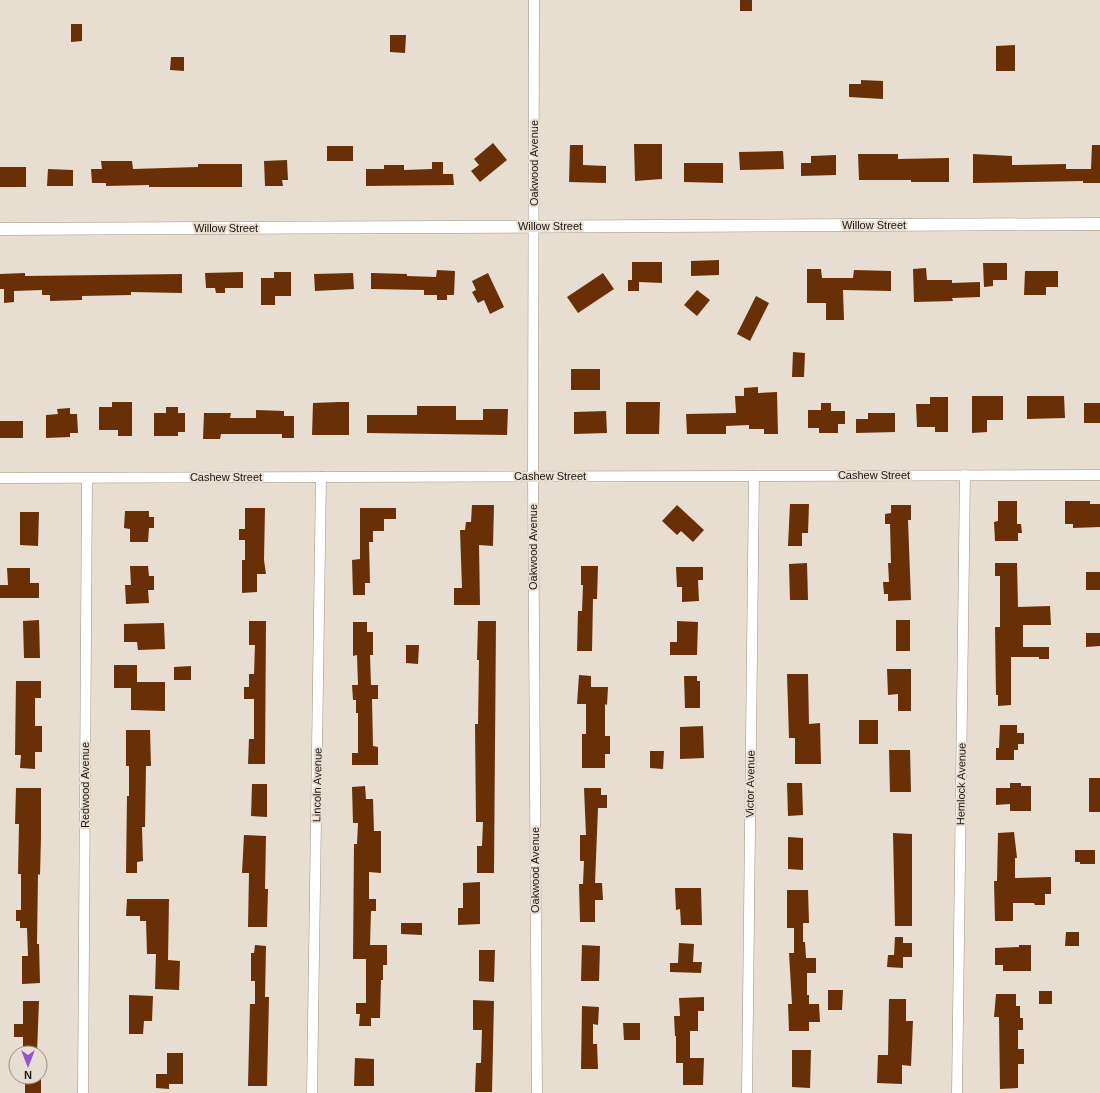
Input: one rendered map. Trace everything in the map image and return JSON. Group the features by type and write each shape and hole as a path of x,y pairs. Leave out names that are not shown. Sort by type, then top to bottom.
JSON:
{"street":[{"name":"Oakwood Avenue","path":"534,0 533,476 537,1093"},
{"name":"Willow Street","path":"0,229 1100,224"},
{"name":"Hemlock Avenue","path":"957,1093 965,475"},
{"name":"Cashew Street","path":"0,478 1100,475"},
{"name":"Victor Avenue","path":"747,1093 754,476"},
{"name":"Lincoln Avenue","path":"312,1093 321,477"},
{"name":"Redwood Avenue","path":"83,1093 87,478"}],"building":[{"path":"740,0 752,0 752,11 740,11"},
{"path":"71,24 82,24 82,41 71,42"},
{"path":"390,35 406,35 405,53 390,52"},
{"path":"1015,45 1015,71 996,71 996,46"},
{"path":"171,57 184,57 184,71 170,70"},
{"path":"861,80 883,81 883,99 849,97 849,84 861,84"},
{"path":"493,143 507,160 480,182 471,171 479,165 474,159"},
{"path":"634,144 662,144 662,179 635,181"},
{"path":"570,145 583,145 583,165 606,166 606,183 569,182"},
{"path":"1092,145 1100,145 1100,183 1083,183 1083,181 973,183 973,154 1012,156 1012,165 1066,164 1066,169 1091,169"},
{"path":"327,146 353,146 353,161 327,161"},
{"path":"783,151 784,169 740,170 739,152"},
{"path":"858,154 898,154 898,159 949,158 949,182 859,180"},
{"path":"836,155 836,175 801,176 801,163 811,163 811,156"},
{"path":"287,160 288,180 282,180 283,186 265,186 264,161"},
{"path":"101,161 132,161 133,169 198,167 198,164 242,164 242,187 149,187 149,185 106,186 106,183 92,183 91,169 102,169"},
{"path":"432,162 443,162 443,174 453,174 454,185 366,186 366,169 384,169 384,165 404,165 404,170 432,169"},
{"path":"684,163 723,163 723,183 684,182"},
{"path":"0,167 26,167 26,187 0,187"},
{"path":"48,169 73,170 73,186 47,186"},
{"path":"719,260 719,275 691,276 691,261"},
{"path":"632,262 662,262 662,283 639,282 639,291 628,291 628,280 632,280"},
{"path":"983,263 1007,263 1007,280 993,280 993,286 984,287"},
{"path":"926,268 927,280 952,280 952,283 980,282 980,297 952,298 953,301 914,302 913,269"},
{"path":"807,269 821,269 822,278 853,278 854,270 891,271 891,291 843,290 844,320 826,320 826,303 807,303"},
{"path":"437,270 455,271 454,295 447,295 447,300 437,300 437,295 424,295 424,290 371,289 371,273 407,274 407,276 436,277"},
{"path":"1025,271 1058,271 1058,287 1046,287 1046,295 1024,295"},
{"path":"243,272 243,288 225,288 225,293 216,293 215,288 206,288 205,273"},
{"path":"274,272 291,272 291,296 275,296 275,305 261,305 261,278 274,278"},
{"path":"25,273 25,276 182,274 182,293 131,292 131,295 82,296 82,300 50,301 50,295 42,295 42,290 14,291 14,302 4,303 4,289 0,289 0,274"},
{"path":"353,273 354,289 315,291 314,274"},
{"path":"488,273 504,307 490,314 484,300 478,303 472,292 476,290 472,281"},
{"path":"603,273 614,289 578,313 567,297"},
{"path":"697,290 710,300 697,316 684,305"},
{"path":"756,296 769,303 750,341 737,334"},
{"path":"793,352 805,353 804,377 792,377"},
{"path":"571,369 600,369 600,390 571,390"},
{"path":"758,387 758,393 777,392 778,434 764,434 764,429 749,429 749,425 726,426 726,434 687,434 686,414 736,413 735,396 744,396 744,388"},
{"path":"972,396 1003,396 1003,420 987,420 987,432 972,433"},
{"path":"1027,396 1064,396 1065,418 1027,419"},
{"path":"930,397 948,397 948,432 935,432 935,427 917,427 916,404 930,404"},
{"path":"112,402 132,402 132,436 118,436 118,430 99,430 99,407 112,407"},
{"path":"349,402 349,435 312,435 313,403"},
{"path":"626,402 660,402 659,434 626,434"},
{"path":"821,403 831,403 831,411 845,411 845,424 838,424 838,433 819,433 819,428 808,428 808,410 821,410"},
{"path":"1084,403 1100,403 1100,423 1084,423"},
{"path":"417,406 456,406 456,420 483,420 483,409 508,409 507,435 367,433 367,415 417,415"},
{"path":"166,407 178,407 178,413 185,413 185,432 178,432 178,436 154,436 154,413 166,413"},
{"path":"70,408 70,414 77,414 78,433 70,433 70,437 46,438 46,415 58,414 57,409"},
{"path":"256,410 284,411 284,416 294,416 294,438 282,438 282,434 221,434 220,439 203,439 204,413 231,413 230,418 256,418"},
{"path":"606,411 607,433 574,434 574,412"},
{"path":"868,413 895,413 895,432 856,433 856,419 868,419"},
{"path":"0,421 23,421 23,438 0,438"},
{"path":"998,501 1017,501 1017,524 1021,524 1022,533 1018,533 1018,541 995,541 994,522 998,521"},
{"path":"1065,501 1090,501 1090,504 1100,504 1100,527 1073,528 1073,524 1065,524"},
{"path":"790,504 809,504 808,533 802,533 802,546 788,546"},
{"path":"472,505 494,505 493,546 479,545 480,605 454,605 454,588 462,588 460,530 465,530 466,522 471,522"},
{"path":"677,505 704,530 693,542 681,531 677,535 662,521"},
{"path":"891,505 911,505 911,520 908,520 911,600 888,601 888,594 884,594 883,582 889,582 888,563 891,563 890,524 885,524 885,514 891,513"},
{"path":"245,508 265,508 264,560 266,574 257,574 257,592 242,593 242,560 245,560 245,540 239,540 239,529 245,529"},
{"path":"360,508 396,508 396,519 384,519 384,531 373,531 373,542 369,542 370,583 365,583 365,595 353,595 352,560 360,559"},
{"path":"125,511 149,511 149,517 154,517 154,528 149,528 148,542 130,542 130,529 124,528"},
{"path":"20,512 39,512 38,546 20,545"},
{"path":"807,563 808,600 790,600 789,564"},
{"path":"995,563 1017,563 1018,607 1050,606 1051,625 1023,625 1023,647 1049,647 1049,659 1039,659 1039,657 1011,657 1011,705 998,706 998,695 996,695 995,627 1000,627 1000,576 995,576"},
{"path":"130,566 148,566 149,576 154,576 154,590 148,590 149,603 126,604 125,585 131,585"},
{"path":"581,566 598,566 597,599 593,599 592,651 577,651 578,611 582,611 583,585 581,585"},
{"path":"676,567 703,567 703,580 698,580 699,601 682,602 682,587 677,587"},
{"path":"7,568 30,568 30,583 39,583 39,598 0,598 0,585 8,585"},
{"path":"1086,572 1100,572 1100,590 1086,590"},
{"path":"39,620 40,658 24,658 23,621"},
{"path":"896,620 910,620 910,651 896,651"},
{"path":"249,621 266,621 265,764 248,764 249,739 254,739 254,699 244,699 244,687 249,687 249,674 254,674 255,645 249,645"},
{"path":"478,621 496,621 494,873 477,873 477,846 482,846 483,822 476,822 475,724 478,724"},
{"path":"677,621 698,622 697,655 670,655 670,642 677,642"},
{"path":"353,622 367,622 367,632 373,632 373,655 370,655 371,685 378,685 378,699 372,699 373,746 378,747 378,765 352,765 352,753 358,753 358,713 356,713 356,700 353,700 352,685 358,685 357,655 353,656"},
{"path":"164,623 165,649 138,650 137,642 124,642 124,624"},
{"path":"1086,633 1100,633 1100,646 1086,647"},
{"path":"406,645 419,645 418,664 406,663"},
{"path":"114,665 137,665 137,682 165,682 165,711 131,710 131,688 114,688"},
{"path":"191,666 191,680 174,680 174,667"},
{"path":"887,669 911,669 911,711 898,711 898,694 888,695"},
{"path":"787,674 808,674 809,724 820,723 821,764 795,764 795,738 789,738"},
{"path":"579,675 591,676 591,687 608,687 607,705 605,704 605,736 610,736 610,754 605,754 605,768 582,768 582,734 586,734 586,704 577,704"},
{"path":"684,676 697,676 697,681 700,681 700,708 685,708"},
{"path":"16,681 41,681 41,698 35,698 35,726 42,726 42,752 35,752 35,769 20,768 21,755 15,755"},
{"path":"859,720 878,720 878,744 859,744"},
{"path":"1000,725 1017,725 1017,733 1024,733 1024,744 1018,744 1018,750 1014,750 1014,760 996,760 996,748 999,748"},
{"path":"703,726 704,758 680,759 680,727"},
{"path":"126,730 150,730 151,766 146,766 145,827 142,827 143,861 137,862 137,873 126,873 129,766 126,766"},
{"path":"889,750 910,750 911,792 890,792"},
{"path":"650,751 664,751 663,769 650,768"},
{"path":"1089,778 1100,778 1100,812 1089,812"},
{"path":"787,783 802,783 803,815 788,816"},
{"path":"1010,783 1021,783 1021,786 1031,786 1031,811 1010,811 1010,804 996,805 996,788 1010,788"},
{"path":"252,784 267,784 267,817 251,816"},
{"path":"365,786 366,799 373,799 374,831 381,831 381,873 369,872 369,899 376,899 376,911 371,911 370,945 387,945 387,965 383,965 383,980 381,980 380,1018 371,1018 371,1026 359,1026 360,1014 356,1014 356,1003 366,1003 366,959 353,959 354,844 357,844 358,823 353,823 352,787"},
{"path":"16,788 41,788 41,837 40,875 38,874 37,944 39,944 40,983 22,984 22,956 28,956 27,928 20,928 20,921 16,921 16,910 21,910 21,874 18,874 19,824 15,824"},
{"path":"584,788 601,788 601,795 607,795 607,808 598,808 595,883 602,883 603,900 595,900 595,922 580,922 579,884 583,884 584,861 580,861 580,835 586,835"},
{"path":"1014,832 1017,858 1015,858 1015,878 1051,877 1051,894 1045,894 1045,905 1035,905 1034,903 1013,903 1013,921 995,921 994,881 997,881 998,833"},
{"path":"893,833 912,834 912,926 895,926"},
{"path":"244,835 266,836 265,889 268,889 267,927 248,927 249,873 242,873"},
{"path":"788,837 803,838 803,870 788,869"},
{"path":"1075,850 1095,850 1095,864 1080,864 1080,862 1075,862"},
{"path":"480,882 480,924 458,925 458,908 463,908 463,883"},
{"path":"675,888 701,888 702,925 681,925 680,909 676,910"},
{"path":"787,890 808,890 809,923 803,923 803,942 805,942 806,958 816,958 816,973 807,973 807,995 809,995 809,1004 819,1004 820,1022 809,1022 809,1031 789,1031 788,1004 792,1004 789,953 794,953 794,928 787,928"},
{"path":"127,899 169,899 168,960 180,961 179,990 155,989 156,954 147,954 146,921 140,921 140,916 126,916"},
{"path":"401,923 422,923 422,935 401,934"},
{"path":"1066,932 1079,932 1079,946 1065,946"},
{"path":"895,937 903,937 903,943 912,943 912,957 903,957 903,968 887,967 888,955 894,955"},
{"path":"679,943 694,944 693,962 702,962 701,973 670,972 670,963 678,963"},
{"path":"255,945 266,946 265,997 269,997 267,1086 248,1086 250,1004 255,1004 255,981 251,981 251,953 254,953"},
{"path":"582,945 600,946 599,981 581,981"},
{"path":"1019,945 1031,945 1031,971 1003,971 1003,965 995,965 995,948 1019,947"},
{"path":"479,950 495,950 494,982 479,981"},
{"path":"828,990 843,990 842,1010 828,1010"},
{"path":"1039,991 1052,991 1052,1004 1039,1004"},
{"path":"996,994 1016,994 1016,1006 1020,1006 1020,1018 1023,1018 1023,1030 1018,1030 1018,1049 1024,1049 1024,1064 1018,1064 1018,1088 1000,1089 999,1017 994,1017"},
{"path":"129,995 153,996 152,1021 144,1021 143,1034 129,1034"},
{"path":"704,997 704,1011 698,1011 698,1031 690,1031 690,1058 704,1058 703,1085 683,1085 683,1063 676,1063 674,1016 680,1016 679,998"},
{"path":"889,999 906,999 906,1021 913,1021 911,1066 902,1065 902,1084 877,1083 878,1055 888,1055"},
{"path":"473,1000 494,1001 492,1092 475,1092 476,1063 481,1063 482,1030 473,1030"},
{"path":"23,1001 39,1001 37,1045 23,1045 23,1037 14,1037 14,1024 23,1024"},
{"path":"582,1006 599,1007 598,1025 593,1024 593,1044 597,1044 598,1069 581,1069"},
{"path":"623,1023 640,1023 640,1040 624,1040"},
{"path":"792,1050 811,1050 810,1088 792,1087"},
{"path":"167,1053 183,1053 183,1084 169,1084 169,1089 156,1088 156,1074 167,1074"},
{"path":"355,1058 374,1059 374,1086 354,1086"},
{"path":"25,1085 41,1085 41,1093 25,1093"}]}
